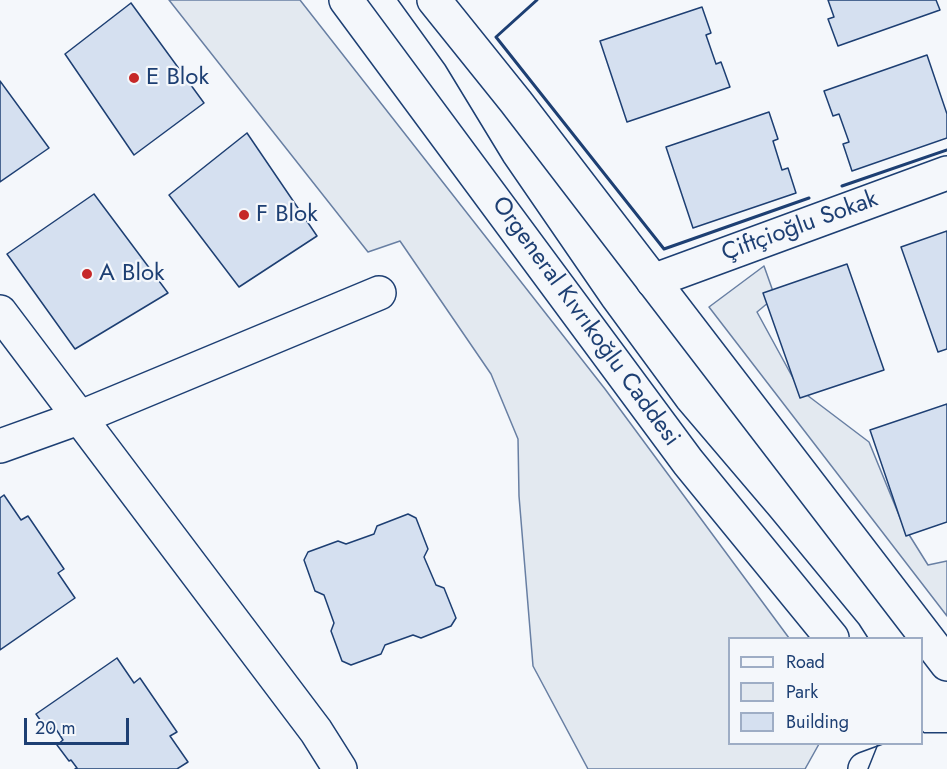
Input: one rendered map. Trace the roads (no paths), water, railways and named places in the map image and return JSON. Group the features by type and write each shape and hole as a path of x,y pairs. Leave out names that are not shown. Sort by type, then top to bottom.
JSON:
{"main road":[{"name":"Orgeneral Kıvrıkoğlu Caddesi","path":"346,0 688,462 830,637"},
{"path":"447,4 654,281 947,664"},
{"name":"Çiftçioğlu Sokak","path":"654,281 947,173"},
{"path":"0,446 81,417 379,293"},
{"path":"0,312 316,730 340,769"},
{"path":"865,769 927,753"}],"tram line":[{"path":"398,0 445,65 504,162 603,306 678,408 770,516 867,637"},
{"path":"868,769 878,745"}],"place":[{"name":"E Blok","path":"134,78"},
{"name":"F Blok","path":"244,215"},
{"name":"A Blok","path":"87,274"}]}
